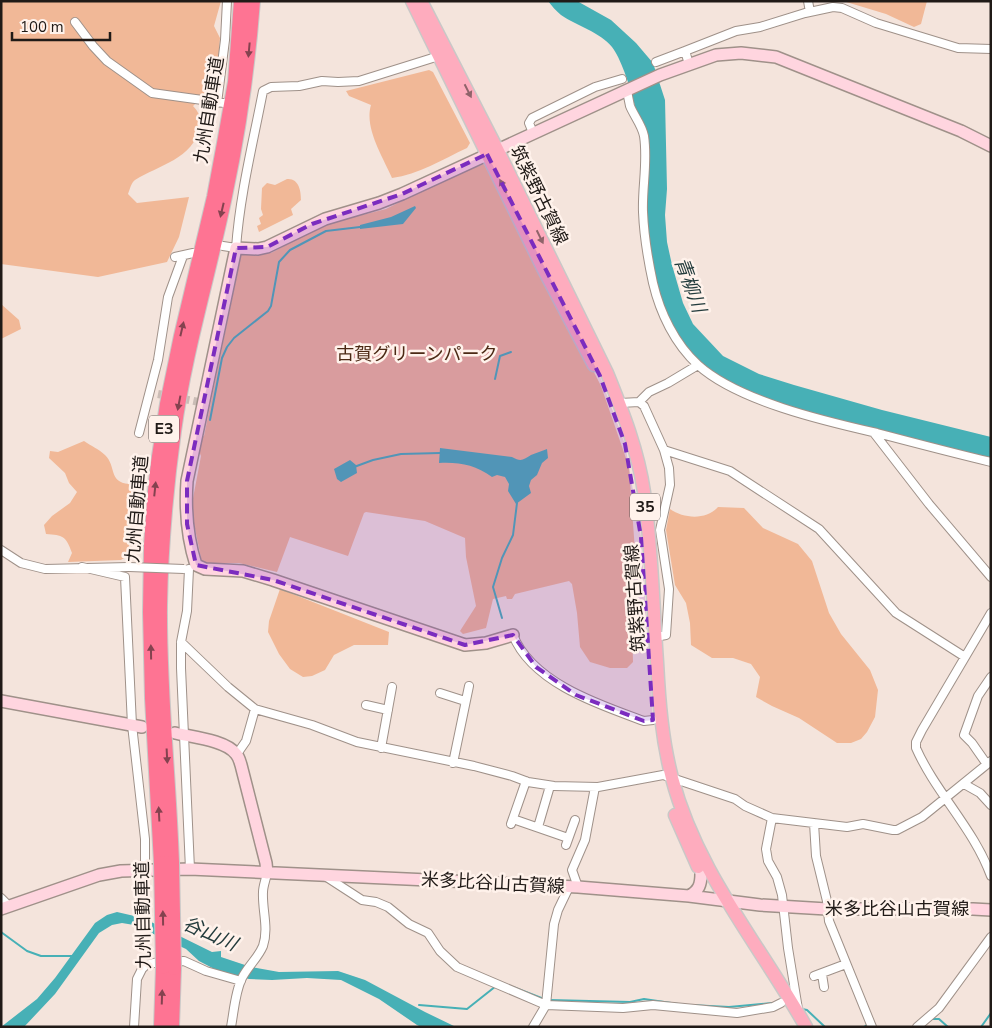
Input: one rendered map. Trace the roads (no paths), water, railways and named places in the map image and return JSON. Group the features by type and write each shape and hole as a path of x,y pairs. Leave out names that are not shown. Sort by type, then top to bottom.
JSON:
{"highway":[{"name":"九州自動車道","path":"167,863 152,707 150,622 154,500 167,404 214,197 235,82 241,1"},
{"name":"九州自動車道","path":"172,1027 160,606 162,537 174,428 188,355 237,139 246,79 253,1"},
{"name":"九州自動車道","path":"161,1027 169,967"}],"main road":[{"name":"筑紫野古賀線","path":"412,1 439,56 492,152 607,373 620,403 634,444 644,493 667,776 722,900 782,1003 801,1023"},
{"name":"筑紫野古賀線","path":"421,1 544,268 600,376 625,444 636,497 653,720 676,818 701,874 742,925 801,1023"}],"street":[{"path":"75,22 107,61 152,93 220,103 227,1"},
{"path":"808,1 810,12"},
{"path":"656,62 736,31 760,27 834,7 842,8 876,23 941,44 958,48 991,49"},
{"path":"685,51 689,64"},
{"path":"223,246 267,248 318,221 379,203 402,194 656,77 716,55 741,53 776,57 961,131 991,146"},
{"path":"190,869 179,734 181,642 187,611 189,568 185,502 187,481 236,248 238,221 257,105 266,88 299,86 322,81 359,81 439,56"},
{"path":"533,134 529,123 532,118 595,87 622,78"},
{"path":"629,90 630,107 644,133 646,150 643,212 647,252 654,286 659,305 678,342 698,365 712,376 747,394 774,404 855,429 991,462"},
{"path":"139,433 158,360 168,297 179,256 193,253"},
{"path":"620,403 639,402 649,392 698,365"},
{"path":"149,392 158,394"},
{"path":"639,402 647,410 664,450 669,468 670,484 660,530 669,589 666,635 655,637"},
{"path":"874,433 929,504 991,577"},
{"path":"664,450 730,470 819,529 896,613 965,657"},
{"path":"1,550 22,563 44,569 128,567 243,571 466,645 486,643 513,635 517,647 536,667 576,695 644,722 653,720"},
{"path":"82,567 125,577 145,839 145,869"},
{"path":"990,617 916,742 917,752 977,848 991,876"},
{"path":"181,642 228,687 255,709 312,725 357,742 502,773 550,786 595,787 667,776 735,799 745,806 772,818 847,827 863,824 897,830 922,816 961,784 964,784 988,762 964,736 978,696 991,677"},
{"path":"453,763 468,686"},
{"path":"381,748 392,687"},
{"path":"440,693 465,701"},
{"path":"1,701 137,726"},
{"path":"366,705 388,710"},
{"path":"236,754 246,741 255,709"},
{"path":"179,734 217,743 236,754 242,765 266,863 267,873 263,892 265,936 255,960 249,965 241,980 231,1027"},
{"path":"526,781 512,822 538,828 567,842 575,820"},
{"path":"964,784 980,793 991,805"},
{"path":"538,828 550,786"},
{"path":"533,1027 546,1005 554,924 558,910 574,887 572,870 585,840 595,787"},
{"path":"772,818 766,849 768,861 777,877 782,895 782,907 801,1023"},
{"path":"814,823 816,856 827,901 829,921 872,1027"},
{"name":"米多比谷山古賀線","path":"4,904 99,875 145,869 190,869 574,887 690,896 782,907 991,910"},
{"path":"690,896 699,888 701,874"},
{"path":"325,876 362,900 376,902 388,907 409,924 428,933 440,951 457,967 546,1005 623,1008 653,1005 737,1013 773,1007 782,1003"},
{"path":"742,925 743,915 760,905"},
{"path":"917,1027 939,1008 991,937"},
{"path":"134,1027 137,979 146,965 158,962 184,962 206,971 241,980"},
{"path":"824,987 818,975 846,964"}],"water":[{"path":"548,1 577,1 611,20 636,43 653,63 665,100 667,189 665,215 667,242 672,265 683,303 693,324 723,356 759,374 794,385 882,410 991,437 991,460 778,403 733,384 696,359 673,328 658,289 649,247 647,227 647,174 644,145 636,108 624,72 612,47 607,42 595,33 561,15"},
{"path":"415,206 416,208 403,224 360,229 360,225 391,217"},
{"path":"440,448 512,457 518,460 547,449 548,458 542,463 537,475 531,480 529,486 531,493 516,504 508,491 509,484 505,477 497,475 492,477 467,465 439,463"},
{"path":"350,460 356,465 357,473 341,482 337,479 334,469"},
{"path":"117,912 143,918 212,952 221,951 221,957 251,967 279,972 338,971 365,980 456,1027 421,1027 379,999 341,980 307,978 249,979 220,972 199,961 186,949 134,925 122,923 112,925 99,933 55,994 24,1027 1,1027 37,999 55,978 95,923 107,915"}],"waterway":[{"path":"210,420 222,358 234,338 268,311 271,306 279,262 290,250 326,231 360,227"},
{"path":"495,379 500,356 511,352"},
{"path":"354,467 373,460 401,454 440,453"},
{"path":"502,618 493,587 502,558 513,535 517,503"},
{"path":"1,932 27,951 41,956 72,956"},
{"path":"419,1005 467,1009 496,986"},
{"path":"513,987 544,999"},
{"path":"549,1000 630,1002 644,999 678,1004"},
{"path":"690,1005 729,1007 772,1003"},
{"path":"802,1009 807,1010 825,1027"},
{"path":"981,1027 991,1013"},
{"path":"931,1019 939,1019 948,1027"}],"tunnel":[{"path":"158,394 204,403"}],"water label":[{"name":"青柳川","path":"690,285"},
{"name":"谷山川","path":"210,934"}],"park label":[{"name":"古賀グリーンパーク","path":"417,354"}]}
